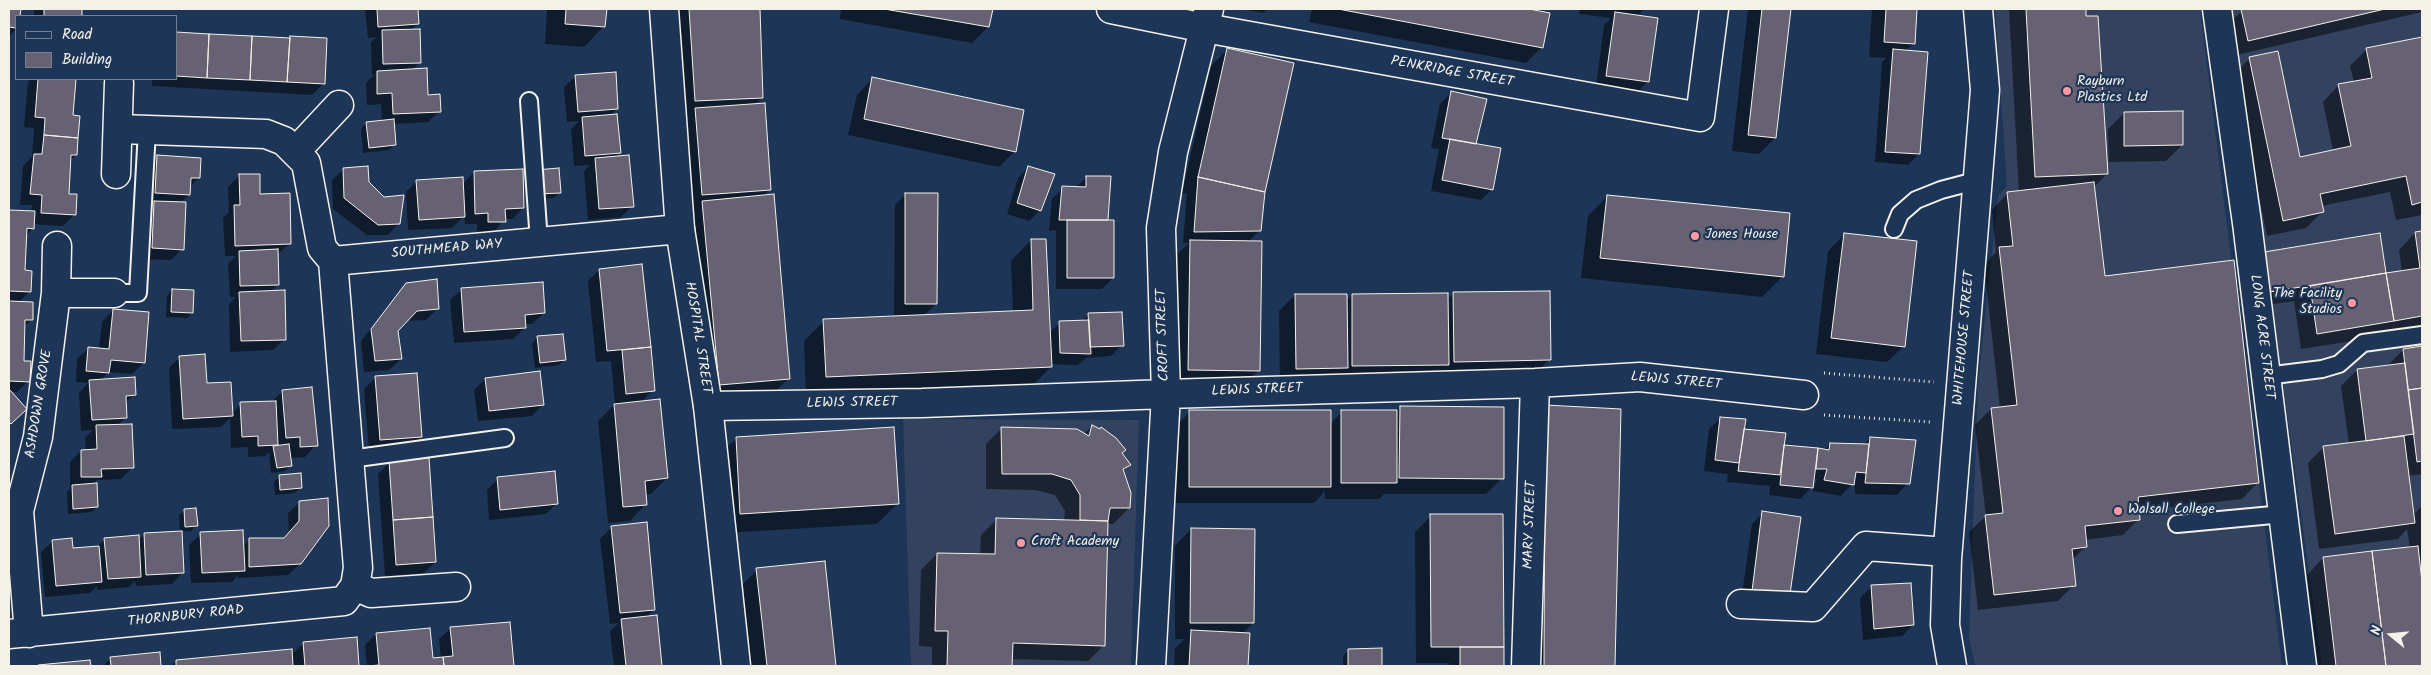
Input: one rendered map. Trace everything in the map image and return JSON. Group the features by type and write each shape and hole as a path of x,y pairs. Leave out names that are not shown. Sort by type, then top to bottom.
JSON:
{"street":[{"name":"HOSPITAL STREET","path":"664,9 680,229 708,406 736,666"},
{"name":"PENKRIDGE STREET","path":"1111,9 1207,19 1700,117 1714,9"},
{"name":"WHITEHOUSE STREET","path":"1952,666 1945,625 1947,552 1985,90 1978,9"},
{"name":"LONG ACRE STREET","path":"2217,9 2266,376 2302,666"},
{"name":"CROFT STREET","path":"1151,666 1166,394 1161,228 1172,152 1207,19"},
{"path":"116,174 119,129 119,83"},
{"path":"296,152 339,105"},
{"path":"119,129 266,134 284,142 306,163 322,248 333,261 358,568 355,586 371,593 456,587"},
{"name":"SOUTHMEAD WAY","path":"333,261 680,229"},
{"name":"ASHDOWN GROVE","path":"19,633 19,511 38,436 56,293 57,246"},
{"path":"56,293 114,293"},
{"name":"LEWIS STREET","path":"708,406 922,403 1535,383 1640,377 1804,395"},
{"name":"MARY STREET","path":"1526,666 1535,383"},
{"path":"1741,604 1813,607 1866,546 1947,552"},
{"name":"THORNBURY ROAD","path":"19,633 344,601 355,586"}],"lane":[{"path":"529,101 539,242"},
{"path":"114,293 138,293 148,130"},
{"path":"1894,229 1900,214 1916,200 1941,190 1978,180"},
{"path":"2266,376 2322,370 2339,364 2363,342 2422,335"},
{"path":"350,460 505,438"},
{"path":"2177,524 2283,514"}],"path":[{"path":"1958,424 1824,415 1804,395 1820,373 1962,384"}],"shaded area":[{"name":"Walsall College","path":"1995,9 2200,9 2282,666 1975,666 1969,637 1978,384 1998,196 2007,186"},
{"path":"2231,9 2422,9 2422,666 2322,666"},
{"name":"Croft Academy","path":"903,419 1139,420 1131,666 911,666"}],"building":[{"path":"9,9 21,9 20,15 15,15 15,28 9,27"},
{"path":"44,9 82,9 82,15 44,15"},
{"path":"377,9 418,9 419,24 378,27"},
{"path":"566,9 607,9 605,27 565,24"},
{"path":"689,9 760,9 763,98 695,101"},
{"path":"884,9 993,9 989,27"},
{"path":"1338,9 1529,9 1550,13 1543,48"},
{"path":"1762,9 1791,9 1776,138 1748,135"},
{"path":"1886,9 1917,9 1915,44 1884,42"},
{"name":"Rayburn Plastics Ltd","path":"2026,9 2086,9 2086,16 2098,16 2108,174 2035,177"},
{"path":"2241,9 2385,9 2248,41"},
{"path":"1615,12 1658,18 1649,82 1606,76"},
{"path":"420,29 421,63 383,64 382,30"},
{"path":"178,32 209,34 207,78 178,76"},
{"path":"209,34 252,36 250,80 207,78"},
{"path":"252,36 290,38 287,82 250,80"},
{"path":"290,36 327,38 325,84 287,82"},
{"path":"2422,37 2422,202 2412,205 2406,176 2320,194 2324,212 2283,221 2249,57 2278,51 2300,157 2351,146 2338,84 2372,78 2366,48"},
{"path":"1227,48 1294,63 1265,192 1198,177"},
{"path":"1893,49 1928,52 1920,154 1885,152"},
{"path":"427,68 428,95 440,94 441,112 393,114 392,93 377,94 377,71"},
{"path":"616,72 618,109 578,112 575,75"},
{"path":"872,77 1024,110 1016,152 864,119"},
{"path":"38,80 76,80 73,115 80,116 78,138 44,135 45,118 35,117"},
{"path":"1451,91 1487,99 1476,144 1442,138"},
{"path":"765,103 771,190 702,195 695,108"},
{"path":"2183,111 2183,145 2124,146 2124,112"},
{"path":"617,114 621,153 585,156 582,117"},
{"path":"394,119 396,145 369,148 366,122"},
{"path":"44,135 78,138 77,155 71,155 69,194 77,194 76,215 41,213 42,195 30,194 34,154 42,154"},
{"path":"1450,139 1501,148 1493,190 1442,180"},
{"path":"157,155 201,158 200,178 191,178 190,195 155,193"},
{"path":"629,155 634,207 599,209 595,158"},
{"path":"368,166 369,182 384,197 404,195 400,224 378,225 344,198 343,168"},
{"path":"1028,166 1055,174 1041,211 1017,203"},
{"path":"559,168 561,193 538,194 536,170"},
{"path":"523,169 524,208 505,209 506,222 488,222 488,213 475,214 474,171"},
{"path":"239,174 260,174 260,194 290,193 291,244 235,246 234,205 240,205"},
{"path":"1086,176 1111,176 1108,220 1059,220 1062,186 1086,187"},
{"path":"463,177 465,217 419,220 416,180"},
{"path":"1198,177 1265,192 1261,231 1194,232"},
{"path":"2094,182 2105,276 2234,260 2259,483 2138,497 2140,520 2085,526 2087,547 2072,549 2076,586 1994,595 1985,515 2003,513 1991,408 2017,405 1999,247 2013,246 2007,192"},
{"path":"905,193 938,193 937,304 905,304"},
{"path":"774,194 790,379 719,385 702,201"},
{"name":"Jones House","path":"1607,195 1790,213 1784,277 1600,258"},
{"path":"154,201 186,202 184,250 152,248"},
{"path":"9,210 35,211 34,229 27,228 25,270 32,271 31,292 9,291"},
{"path":"1067,220 1114,220 1114,278 1067,278"},
{"path":"2422,231 2422,316 2394,321 2386,273 2420,268 2415,232"},
{"path":"1844,233 1917,241 1905,347 1831,338"},
{"path":"2380,233 2386,273 2270,292 2264,252"},
{"path":"1031,239 1046,239 1052,367 826,377 823,319 1033,310"},
{"path":"1190,240 1262,241 1260,371 1188,370"},
{"path":"278,249 279,285 240,286 239,251"},
{"path":"642,264 651,347 607,351 599,269"},
{"name":"The Facility Studios","path":"2386,273 2394,321 2317,334 2310,286"},
{"path":"437,279 439,309 417,311 398,331 402,359 375,361 371,329 406,283"},
{"path":"543,282 545,313 525,315 526,328 464,332 461,288"},
{"path":"172,289 194,290 193,313 171,312"},
{"path":"285,290 286,340 241,341 239,292"},
{"path":"1550,291 1551,360 1454,362 1453,292"},
{"path":"1448,293 1449,365 1352,366 1352,294"},
{"path":"1295,294 1347,294 1348,368 1296,369"},
{"path":"9,301 33,302 33,320 25,320 24,361 31,361 30,382 9,381"},
{"path":"113,309 149,312 145,363 111,360 109,373 86,371 88,347 109,349"},
{"path":"1122,312 1124,346 1090,347 1088,313"},
{"path":"1089,320 1091,354 1060,353 1059,321"},
{"path":"563,334 566,360 540,363 537,336"},
{"path":"2422,346 2422,388 2408,390 2403,349"},
{"path":"651,347 655,391 626,394 622,350"},
{"path":"205,354 207,383 231,382 233,416 183,419 179,356"},
{"path":"2405,363 2414,434 2366,441 2357,369"},
{"path":"540,371 544,405 489,411 485,378"},
{"path":"417,373 422,437 380,440 375,376"},
{"path":"135,377 136,395 126,396 127,418 92,420 89,380"},
{"path":"312,387 318,446 300,447 300,437 286,438 282,390"},
{"path":"2422,388 2422,461 2417,462 2408,390"},
{"path":"9,389 27,409 11,424 9,422"},
{"path":"660,399 668,478 645,481 647,505 623,507 614,404"},
{"path":"276,401 278,445 258,446 258,436 242,437 240,402"},
{"path":"1545,405 1621,409 1615,666 1544,666"},
{"path":"1400,406 1504,407 1504,479 1399,478"},
{"path":"1189,410 1331,410 1331,487 1189,487"},
{"path":"1341,410 1397,410 1397,483 1341,483"},
{"path":"1720,417 1746,419 1739,463 1715,460"},
{"path":"132,424 134,468 101,469 102,477 81,477 81,450 97,449 96,425"},
{"path":"1092,425 1100,429 1101,427 1116,438 1126,450 1122,453 1131,465 1123,469 1131,493 1130,508 1110,508 1108,521 1080,520 1080,495 1071,480 1052,474 1002,474 1001,427 1077,429 1089,436"},
{"path":"894,427 899,504 740,514 736,437"},
{"path":"1744,429 1786,433 1780,475 1738,471"},
{"path":"2404,436 2415,523 2335,534 2323,446"},
{"path":"1870,437 1916,440 1910,484 1865,483"},
{"path":"1830,443 1869,444 1866,473 1856,472 1854,485 1824,480 1827,469 1816,469 1818,448 1829,450"},
{"path":"289,444 292,466 277,468 273,446"},
{"path":"1784,445 1818,448 1813,488 1780,485"},
{"path":"429,458 433,517 393,520 389,461"},
{"path":"555,471 558,504 500,510 497,477"},
{"path":"301,473 302,488 280,490 279,475"},
{"path":"97,483 98,507 73,509 72,485"},
{"path":"328,498 329,526 301,564 249,567 249,538 284,538 299,521 299,501"},
{"path":"196,508 198,526 185,527 184,509"},
{"path":"1762,511 1801,517 1790,594 1752,591"},
{"path":"1430,514 1503,514 1504,647 1431,647"},
{"path":"433,517 436,562 396,565 393,520"},
{"path":"996,518 1108,521 1105,646 1013,643 1012,666 947,666 948,631 935,631 937,553 995,554"},
{"path":"647,522 655,610 620,613 611,526"},
{"path":"1191,528 1255,529 1254,623 1190,623"},
{"path":"243,530 245,571 202,573 200,532"},
{"path":"182,531 184,573 146,575 144,533"},
{"path":"139,535 141,577 108,579 104,538"},
{"path":"72,538 73,548 99,546 102,582 56,586 52,540"},
{"path":"2418,546 2422,582 2422,666 2386,666 2372,551"},
{"path":"2372,551 2386,666 2336,666 2323,557"},
{"path":"825,561 836,666 767,666 756,568"},
{"path":"1911,583 1914,625 1874,629 1871,585"},
{"path":"657,615 662,666 626,666 621,619"},
{"path":"510,622 514,666 444,666 443,657 453,656 450,627"},
{"path":"430,628 433,658 443,657 444,666 368,666 379,665 376,633"},
{"path":"1191,630 1250,633 1248,666 1189,666"},
{"path":"357,637 359,666 305,666 303,642"},
{"path":"1460,647 1504,647 1504,666 1460,666"},
{"path":"1382,648 1382,666 1348,666 1348,649"},
{"path":"292,649 293,666 176,666 176,660"},
{"path":"160,652 161,666 111,666 110,657"},
{"path":"90,660 91,666 38,666 38,665"}],"place":[{"name":"Rayburn Plastics Ltd","path":"2067,91"},
{"name":"Jones House","path":"1695,236"},
{"name":"The Facility Studios","path":"2352,303"},
{"name":"Walsall College","path":"2118,511"},
{"name":"Croft Academy","path":"1021,543"}]}
